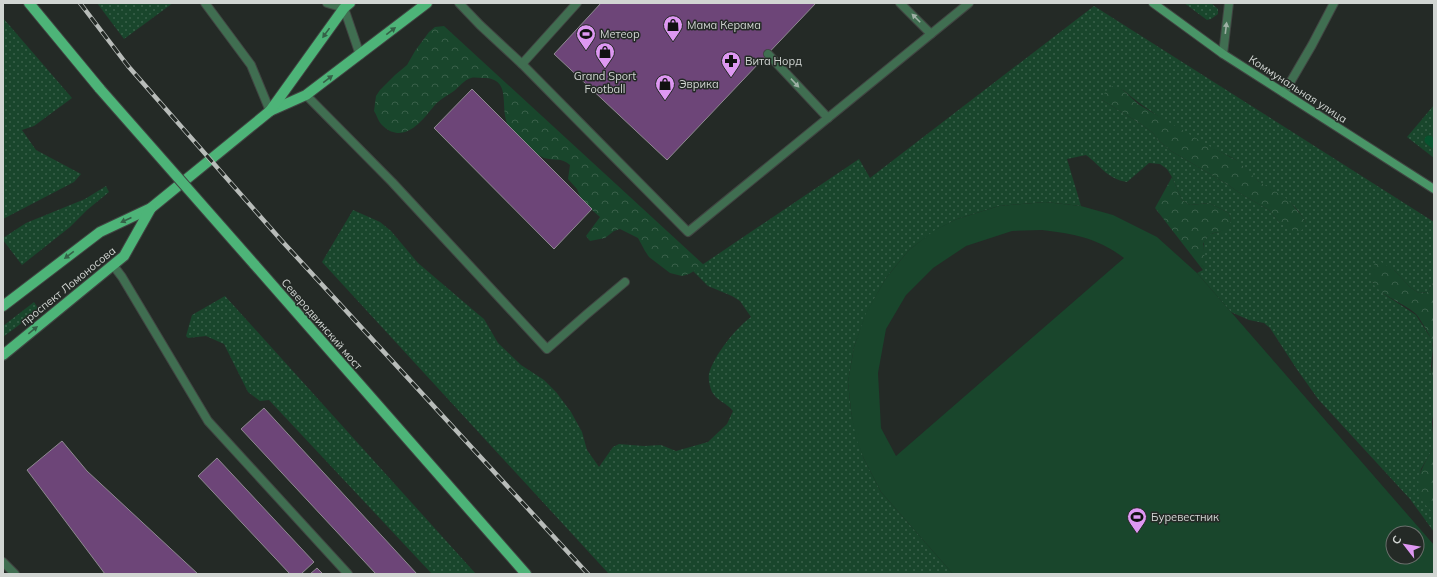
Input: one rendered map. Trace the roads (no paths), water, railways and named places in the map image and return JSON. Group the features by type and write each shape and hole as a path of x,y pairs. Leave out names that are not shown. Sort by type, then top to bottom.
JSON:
{"main road":[{"name":"Северодвинский мост","path":"29,3 100,89 526,574"},
{"path":"270,111 306,95 427,3"},
{"name":"Коммунальная улица","path":"1153,3 1223,54 1434,189"},
{"path":"270,111 347,6"},
{"name":"проспект Ломоносова","path":"3,306 100,232 151,208 270,111"},
{"name":"проспект Ломоносова","path":"3,355 124,256 151,208"}],"street":[{"path":"204,3 251,65 270,111"},
{"path":"327,3 347,6 360,55"},
{"path":"459,3 522,64 688,232 969,3"},
{"path":"522,64 577,3"},
{"path":"900,3 931,34"},
{"path":"1223,54 1229,3"},
{"path":"1284,93 1334,3"},
{"path":"768,54 828,118"},
{"path":"306,95 392,182 547,349 626,282"},
{"path":"113,265 122,277 208,421 348,574"},
{"path":"3,562 15,574"}],"waterway":[{"path":"1429,140 1434,144"}],"railway":[{"path":"80,3 128,66 281,240 588,574"}],"place":[{"name":"Мама Керама","path":"673,42"},
{"name":"Метеор","path":"586,51"},
{"name":"Grand Sport Football","path":"605,69"},
{"name":"Вита Норд","path":"731,78"},
{"name":"Эврика","path":"665,101"},
{"name":"Буревестник","path":"1137,534"}]}
